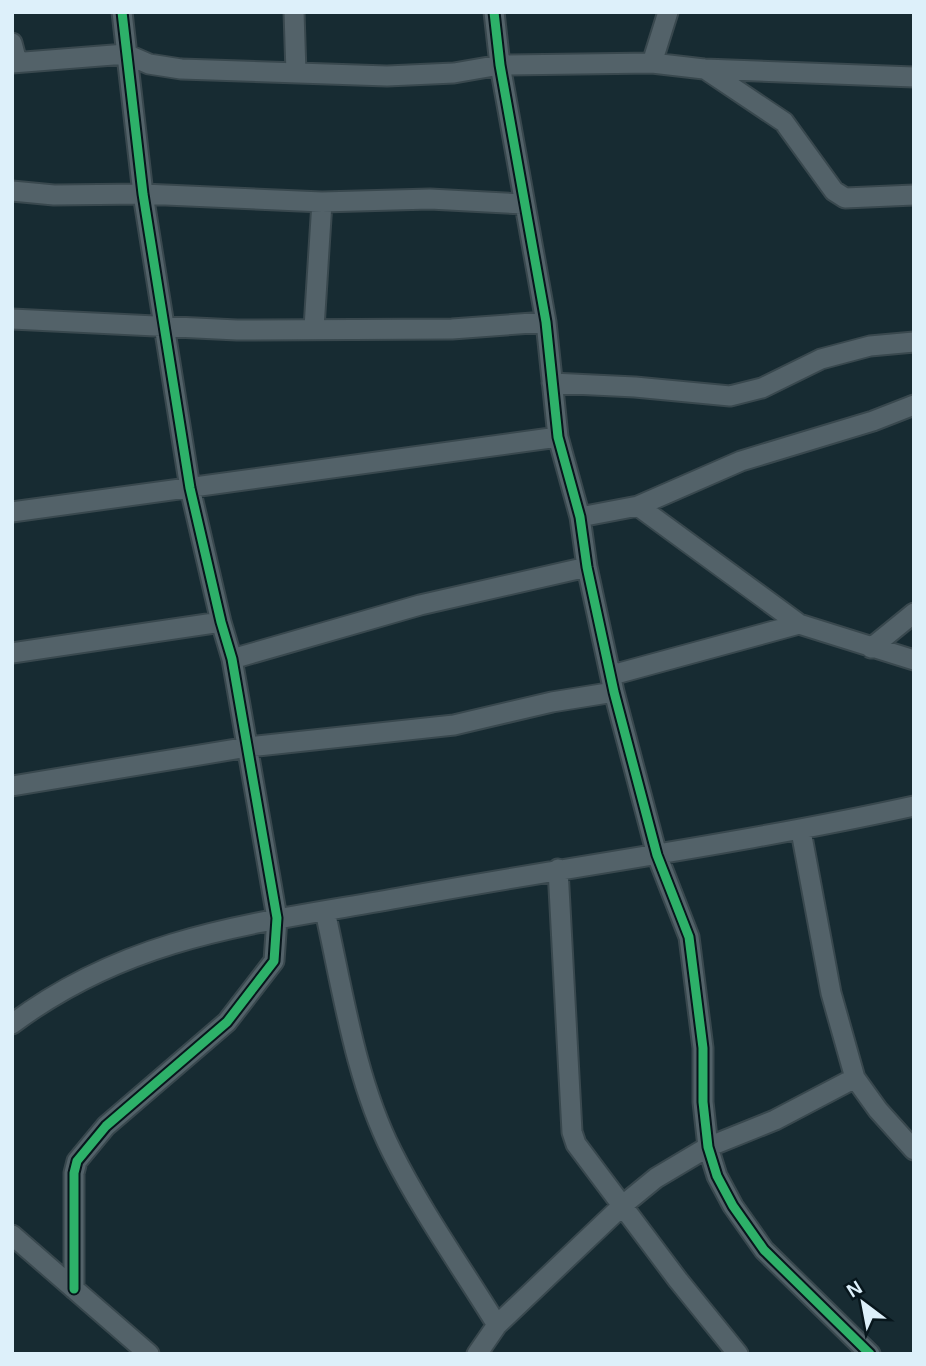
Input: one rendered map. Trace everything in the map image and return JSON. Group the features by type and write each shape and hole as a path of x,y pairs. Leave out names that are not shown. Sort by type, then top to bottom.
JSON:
{"street":[{"path":"74,1289 74,1173 77,1161 106,1126 227,1022 274,961 276,918 232,659 190,488 143,194 122,12"},
{"path":"294,12 296,73"},
{"path":"494,12 500,65 546,321 558,437 580,517 587,567 613,684 657,855 691,946 703,1048 703,1102 708,1147 717,1177 733,1206 764,1250 870,1354"},
{"path":"652,63 668,12"},
{"path":"14,56 126,54 149,64 181,69 387,76 454,73 500,65 652,63 704,69 914,76"},
{"path":"704,69 784,122 834,191 845,198 914,195"},
{"path":"12,191 54,195 143,194 321,202 419,199 524,204"},
{"path":"314,328 321,202"},
{"path":"12,319 165,328 452,329 546,321"},
{"path":"552,383 730,396 762,388 821,359 870,346 914,342"},
{"path":"580,517 638,506 741,461 873,421 914,405"},
{"path":"12,512 558,437"},
{"path":"638,506 800,624 914,660"},
{"path":"232,659 420,606 587,567"},
{"path":"871,648 914,613"},
{"path":"12,653 221,622"},
{"path":"12,786 248,747 454,725 552,702 800,624"},
{"path":"12,1024 49,996 148,949 276,918 558,869 801,831 914,806"},
{"path":"801,831 831,993 855,1078 878,1110 914,1150"},
{"path":"558,869 572,1132 576,1144 678,1280 737,1353"},
{"path":"325,911 359,1062 392,1152 497,1325"},
{"path":"477,1354 497,1325 623,1205 656,1178 708,1147 795,1110 855,1078"},
{"path":"12,1235 143,1352"}],"cycle path":[{"path":"74,1289 74,1173 77,1161 106,1126 227,1022 274,961 277,918 232,659 190,488 143,194 122,12"},
{"path":"494,12 500,65 546,322 558,437 580,517 587,567 614,692 657,855 689,937 703,1048 703,1102 708,1147 717,1176 733,1206 764,1250 870,1354"}]}
